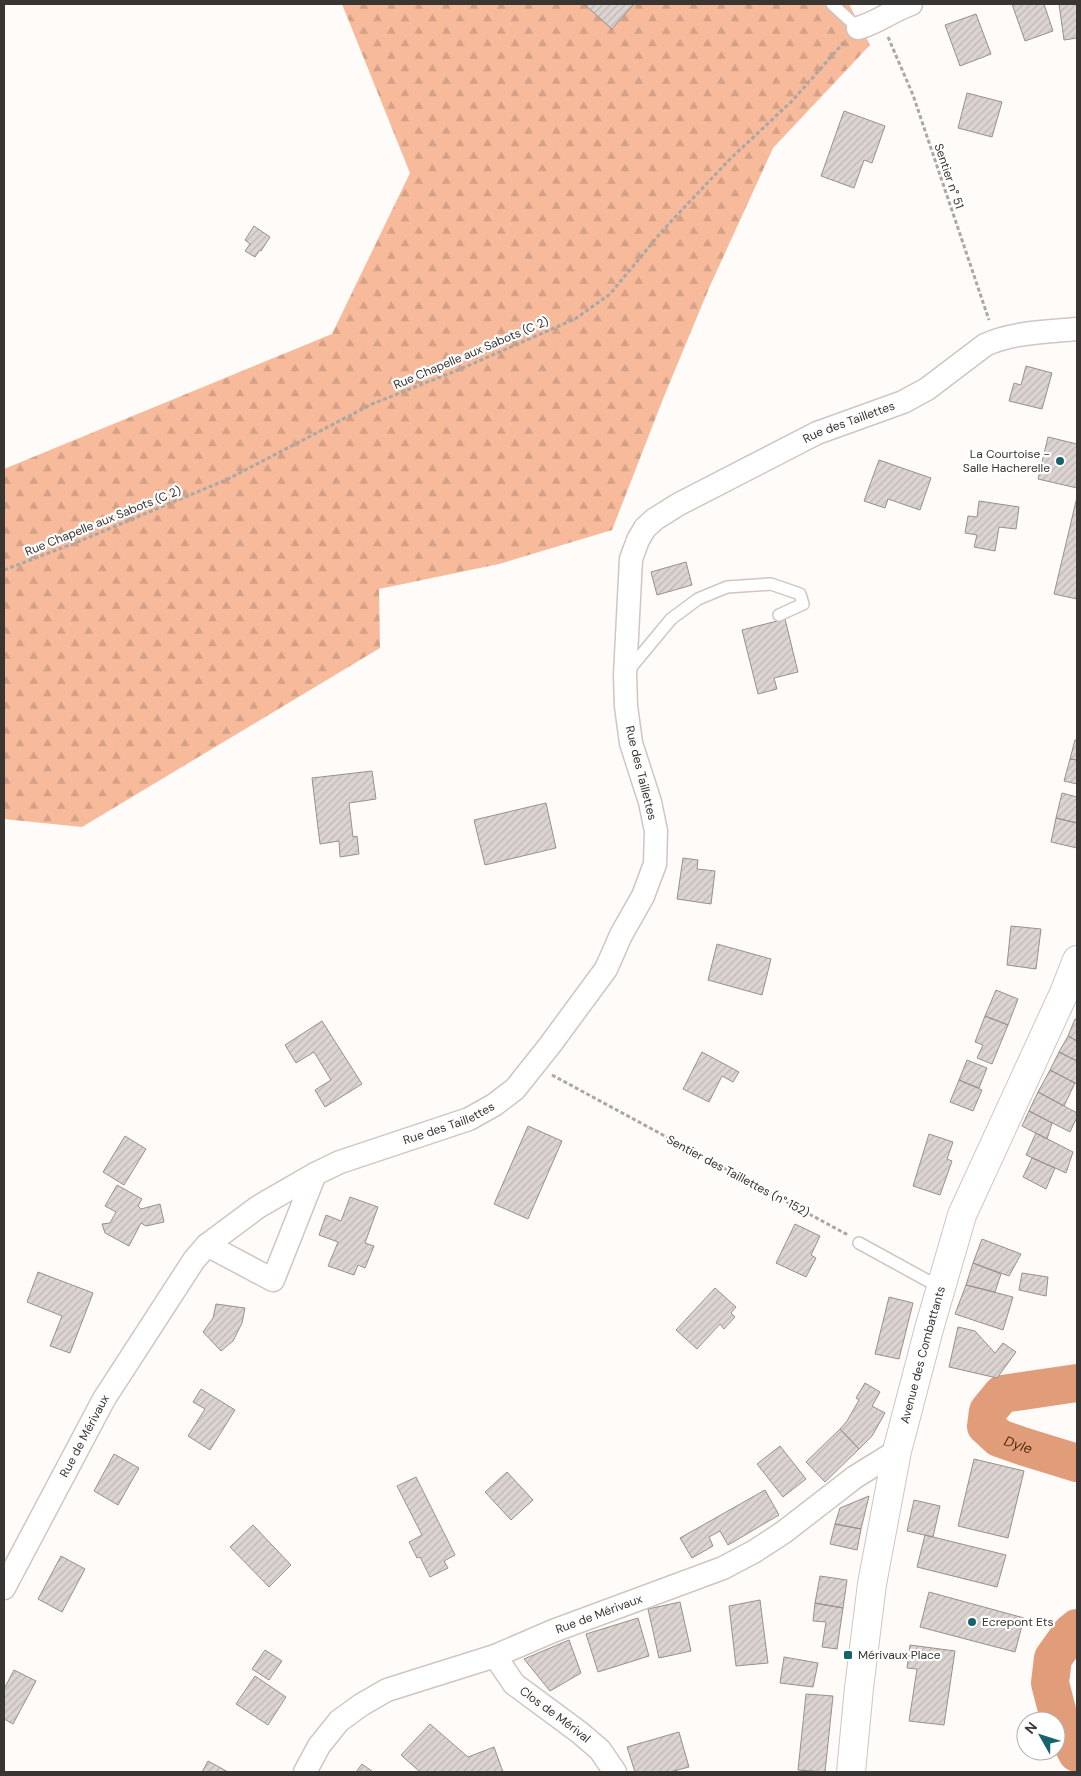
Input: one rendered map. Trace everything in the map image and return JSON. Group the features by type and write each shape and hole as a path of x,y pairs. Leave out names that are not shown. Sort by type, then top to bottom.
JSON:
{"main road":[{"name":"Avenue des Combattants","path":"851,1772 872,1584 897,1451 941,1288 962,1215 1064,993 1077,960"}],"street":[{"path":"858,28 882,20 895,10 911,4"},
{"name":"Rue des Taillettes","path":"174,1289 207,1245 258,1207 315,1174 340,1162 469,1119 494,1105 515,1089 606,969 643,896 654,864 656,831 650,802 631,743 626,706 625,675 632,559 638,540 654,519 678,504 817,433 903,402 926,389 985,345 996,340 1012,336 1077,329"},
{"path":"207,1245 273,1280 315,1174"},
{"name":"Rue de Mérivaux","path":"4,1588 104,1399 174,1289"},
{"name":"Rue de Mérivaux","path":"305,1772 319,1746 340,1721 361,1705 387,1690 496,1656 553,1631 724,1568 755,1551 855,1476 897,1451"},
{"name":"Clos de Mérival","path":"496,1656 514,1684 600,1750 615,1772"}],"lane":[{"path":"832,4 858,28"},
{"path":"625,675 671,619 698,600 727,587 771,584 800,594 803,604 779,615"},
{"path":"859,1243 941,1288"}],"path":[{"name":"Sentier n° 51","path":"882,20 913,95 996,340"},
{"name":"Rue Chapelle aux Sabots (C 2)","path":"4,570 80,542 226,480 372,404 458,370 575,319 610,294 663,230 729,160 793,100 858,28"},
{"name":"Sentier des Taillettes (n° 152)","path":"534,1065 850,1236 859,1243"}],"green space":[{"path":"342,4 849,4 870,45 773,148 709,288 612,530 499,564 379,589 380,648 82,827 4,819 4,469 332,334 410,173"}],"building":[{"path":"584,4 634,4 612,29"},
{"path":"1012,4 1044,4 1053,31 1025,41"},
{"path":"1059,4 1077,4 1077,38 1064,40"},
{"path":"976,14 991,54 960,66 945,25"},
{"path":"967,93 1002,102 992,137 958,128"},
{"path":"844,111 885,126 872,163 864,160 854,188 821,176"},
{"path":"254,226 270,237 255,257 245,251 250,244 245,240"},
{"path":"1026,366 1052,373 1042,409 1009,401 1014,383 1021,385"},
{"name":"La Courtoise - Salle Hacherelle","path":"1048,437 1077,444 1077,488 1038,479"},
{"path":"879,460 931,478 920,510 888,499 885,508 864,501"},
{"name":"La Courtoise - Salle Hacherelle","path":"1077,497 1077,599 1054,594"},
{"path":"979,501 1019,507 1016,529 999,527 995,551 974,547 977,535 965,533 968,516 977,517"},
{"path":"686,562 692,585 657,595 651,572"},
{"path":"785,619 798,672 774,678 777,689 758,694 742,630"},
{"path":"1075,740 1077,740 1077,760 1070,759"},
{"path":"1070,759 1077,760 1077,784 1064,781"},
{"path":"372,771 376,799 349,803 353,837 357,836 359,854 340,857 339,841 320,844 312,778"},
{"path":"1062,793 1077,797 1077,823 1056,818"},
{"path":"546,803 556,848 485,865 474,820"},
{"path":"1056,818 1077,823 1077,848 1051,842"},
{"path":"683,858 698,860 697,869 715,871 711,904 677,899"},
{"path":"1011,926 1041,929 1036,969 1007,965"},
{"path":"717,944 771,959 762,995 708,980"},
{"path":"996,990 1018,999 1008,1025 985,1016"},
{"path":"985,1016 1008,1025 992,1064 977,1058 983,1045 975,1042"},
{"path":"1075,1019 1077,1020 1077,1041 1068,1036"},
{"path":"322,1021 362,1084 325,1107 315,1090 331,1080 314,1052 296,1063 285,1045"},
{"path":"1068,1036 1077,1041 1077,1061 1059,1052"},
{"path":"702,1052 739,1072 733,1082 722,1076 709,1102 683,1089"},
{"path":"1059,1052 1077,1061 1077,1084 1050,1070"},
{"path":"967,1060 987,1068 979,1088 959,1080"},
{"path":"1050,1070 1075,1083 1064,1106 1038,1092"},
{"path":"959,1080 982,1090 973,1111 950,1102"},
{"path":"1038,1092 1077,1113 1070,1132 1029,1111"},
{"path":"1029,1111 1052,1123 1047,1139 1022,1126"},
{"path":"528,1126 562,1141 528,1219 494,1204"},
{"path":"1036,1133 1073,1152 1066,1173 1026,1155"},
{"path":"929,1134 953,1142 947,1159 952,1161 940,1195 913,1186"},
{"path":"125,1136 146,1149 124,1185 103,1172"},
{"path":"1032,1158 1055,1168 1046,1189 1023,1177"},
{"path":"117,1185 142,1199 138,1206 141,1209 160,1204 164,1222 146,1226 141,1223 129,1246 105,1233 102,1224 110,1223 116,1212 105,1206"},
{"path":"350,1197 378,1207 365,1243 374,1246 365,1268 358,1265 354,1275 328,1266 338,1242 319,1235 326,1215 341,1221"},
{"path":"795,1224 820,1236 811,1255 816,1258 806,1277 776,1263"},
{"path":"982,1239 1021,1254 1009,1276 973,1263"},
{"path":"973,1263 1001,1274 995,1292 966,1285"},
{"path":"38,1272 93,1293 70,1353 50,1346 62,1316 27,1302"},
{"path":"1022,1273 1048,1277 1046,1296 1019,1290"},
{"path":"966,1285 1013,1297 1003,1330 955,1314"},
{"path":"715,1288 736,1307 731,1313 735,1317 724,1329 720,1324 697,1349 676,1330"},
{"path":"889,1297 913,1303 899,1359 875,1354"},
{"path":"216,1304 245,1308 242,1323 233,1341 221,1351 203,1332 213,1318"},
{"path":"958,1327 975,1331 995,1353 1003,1343 1016,1352 997,1378 949,1367"},
{"path":"865,1383 880,1392 872,1406 885,1413 872,1436 859,1449 840,1429 859,1400 856,1398"},
{"path":"201,1389 235,1410 210,1450 188,1436 205,1409 193,1402"},
{"path":"840,1429 859,1449 825,1482 806,1462"},
{"path":"780,1446 806,1479 783,1497 757,1464"},
{"path":"114,1454 139,1468 118,1505 94,1491"},
{"path":"974,1459 1024,1471 1008,1538 958,1526"},
{"path":"507,1472 533,1500 511,1520 485,1492"},
{"path":"416,1477 455,1555 444,1561 448,1568 430,1577 420,1557 417,1558 409,1542 422,1535 397,1486"},
{"path":"765,1490 779,1515 728,1545 720,1531 709,1537 713,1546 692,1558 680,1538"},
{"path":"869,1496 861,1529 835,1524 840,1508"},
{"path":"914,1500 940,1506 933,1537 907,1531"},
{"path":"835,1524 861,1529 857,1550 830,1544"},
{"path":"253,1525 291,1565 269,1587 230,1547"},
{"path":"925,1535 1006,1555 997,1587 917,1567"},
{"path":"61,1556 85,1569 62,1612 38,1599"},
{"path":"820,1576 847,1580 843,1608 815,1603"},
{"name":"Ecrepont Ets","path":"929,1592 1024,1618 1015,1652 920,1627"},
{"path":"760,1600 768,1663 736,1666 729,1606"},
{"path":"680,1602 691,1651 659,1658 648,1609"},
{"path":"815,1603 843,1608 837,1649 822,1647 826,1622 813,1621"},
{"path":"638,1618 649,1656 598,1672 586,1634"},
{"path":"569,1640 581,1673 550,1691 524,1659"},
{"path":"910,1645 955,1651 944,1725 909,1721 917,1669 907,1668"},
{"path":"265,1650 282,1661 269,1680 252,1669"},
{"path":"784,1657 818,1663 813,1687 780,1683"},
{"path":"14,1670 36,1681 13,1724 4,1719 4,1689"},
{"path":"255,1676 286,1697 268,1725 236,1704"},
{"path":"806,1694 833,1696 825,1772 798,1770"},
{"path":"430,1724 468,1757 494,1747 503,1772 420,1772 401,1755"},
{"path":"679,1732 689,1767 670,1772 635,1772 627,1747"},
{"path":"208,1761 228,1772 202,1772"},
{"path":"362,1764 373,1772 356,1772"}],"waterway":[{"name":"Dyle","path":"1077,1383 1002,1394 988,1411 986,1426 999,1438 1077,1463"},
{"name":"Dyle","path":"1077,1628 1071,1633 1053,1658 1050,1683 1059,1718 1077,1753"}],"place":[{"name":"La Courtoise - Salle Hacherelle","path":"1060,461"},
{"name":"Ecrepont Ets","path":"972,1622"},
{"name":"Mérivaux Place","path":"848,1655"}]}
